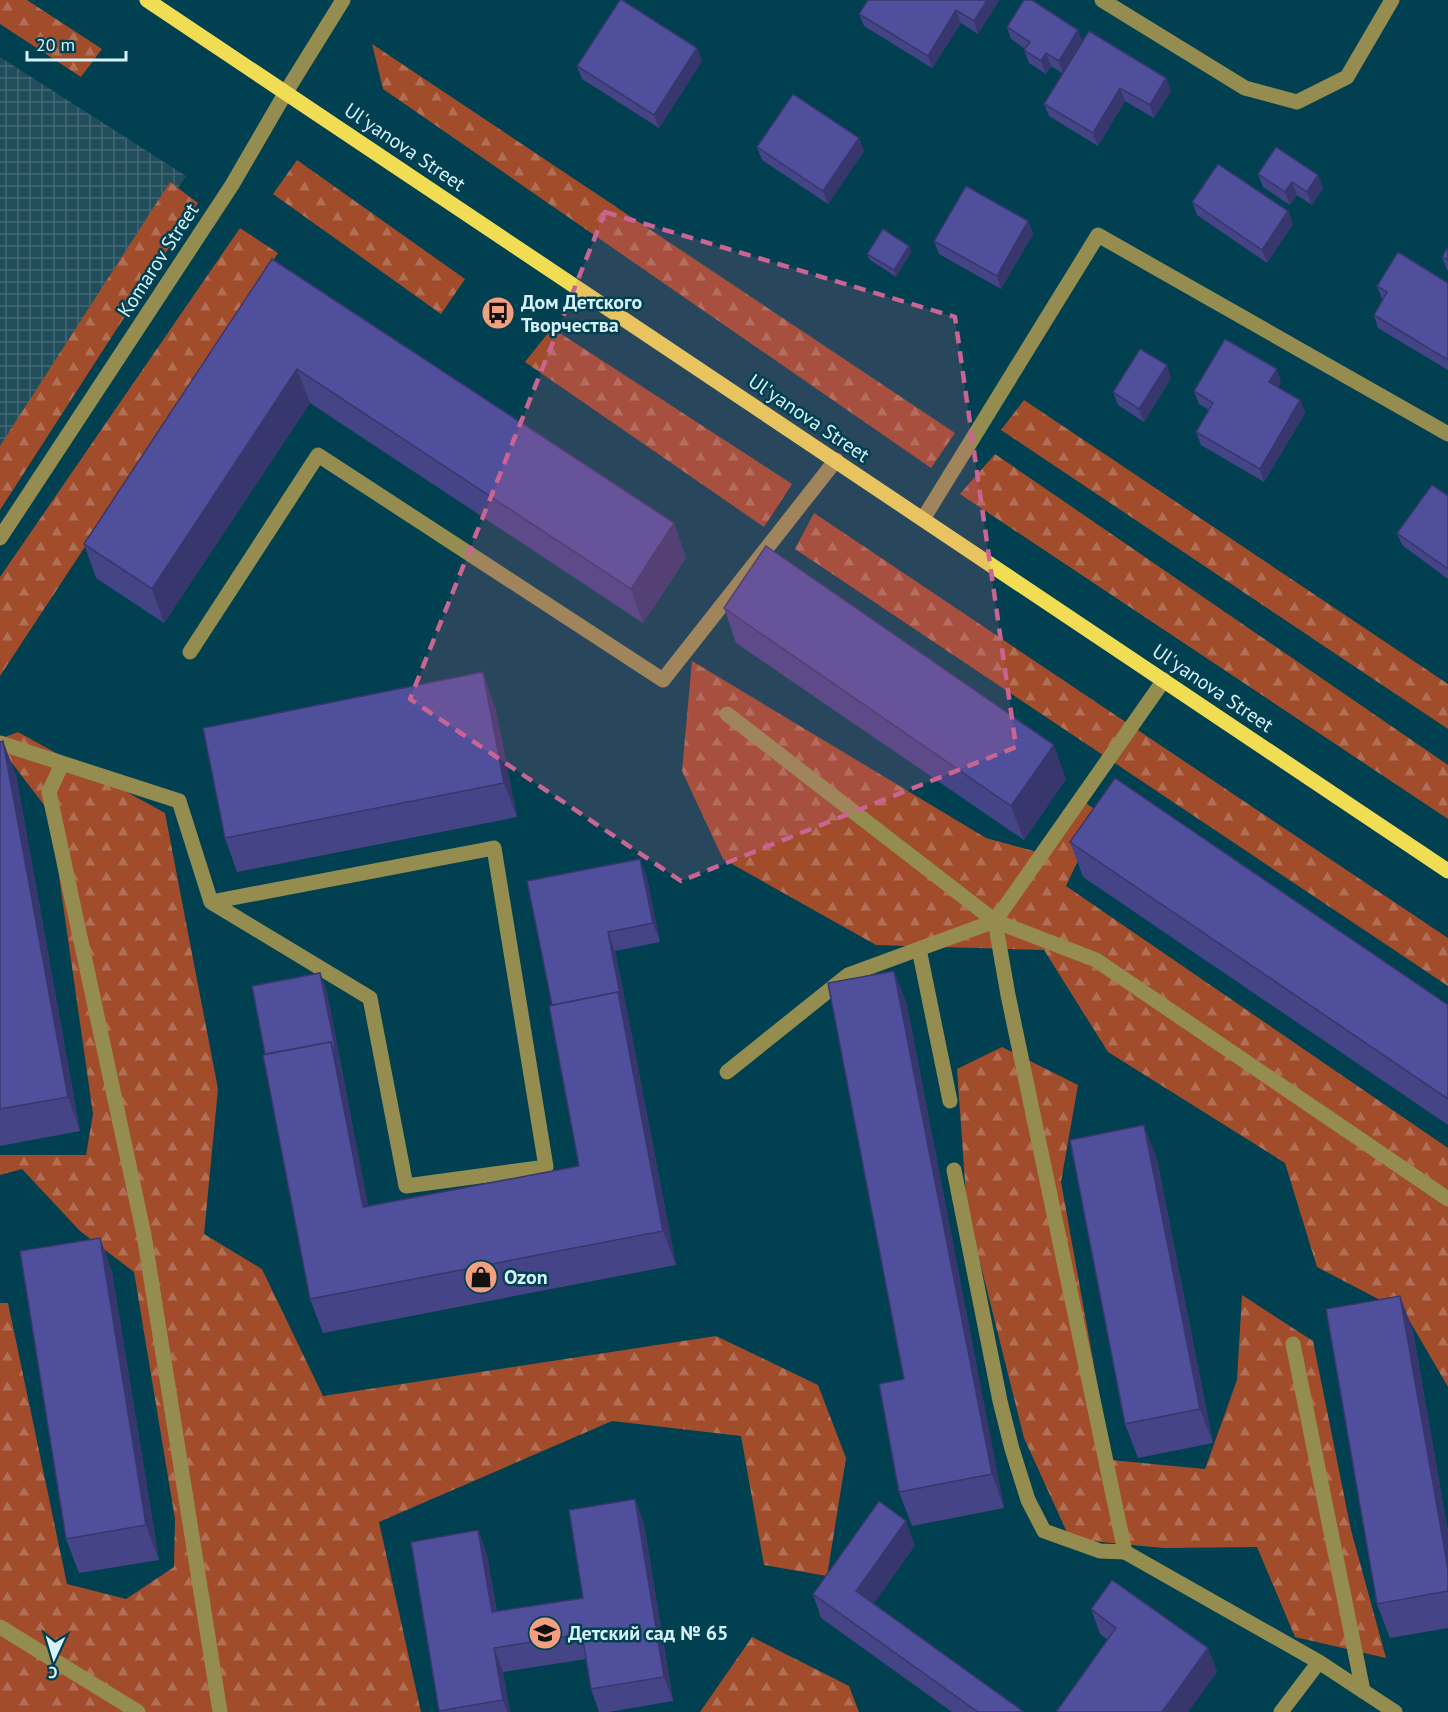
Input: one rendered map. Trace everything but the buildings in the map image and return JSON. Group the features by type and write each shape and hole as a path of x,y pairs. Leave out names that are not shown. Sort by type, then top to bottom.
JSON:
{"main road":[{"name":"Ul'yanova Street","path":"147,0 1448,871"}],"street":[{"name":"Komarov Street","path":"0,538 232,185 343,0"},
{"path":"1102,0 1245,88 1297,102 1347,77 1392,0"},
{"path":"923,519 1098,235 1448,434"},
{"path":"190,652 318,455 663,680 836,460"},
{"path":"727,1072 848,975 994,921 1164,680"},
{"path":"727,714 994,921 1096,960 1448,1199"},
{"path":"0,743 179,801 211,902 370,998 406,1186 546,1167 494,848 211,902"},
{"path":"62,764 49,792 144,1235 220,1712"},
{"path":"994,921 1125,1552"},
{"path":"919,949 950,1101"},
{"path":"954,1170 1000,1401 1028,1500 1044,1531 1100,1551 1125,1552 1319,1662 1395,1712"},
{"path":"1293,1344 1363,1691"},
{"path":"0,1627 138,1712"},
{"path":"1281,1712 1319,1662"}],"highlighted area":[{"path":"605,212 955,317 1016,747 681,881 410,699"}],"shaded area":[{"path":"0,57 186,176 0,460"}],"green space":[{"path":"0,0 27,0 102,49 81,77 0,24"},
{"path":"372,44 955,433 931,468 383,89"},
{"path":"297,160 465,279 441,314 273,194"},
{"path":"170,182 198,203 0,510 0,446"},
{"path":"240,228 278,253 0,676 0,577"},
{"path":"552,328 792,484 764,527 525,362"},
{"path":"1024,400 1448,684 1448,729 1001,430"},
{"path":"995,454 1448,765 1448,819 960,494"},
{"path":"814,513 1448,938 1448,986 795,549"},
{"path":"692,661 986,838 1045,854 1080,799 1100,813 1066,886 1448,1148 1448,1387 1405,1313 1317,1267 1285,1163 1108,1052 1044,950 876,945 723,859 682,771"},
{"path":"18,732 165,813 218,1089 204,1234 262,1269 323,1396 716,1336 818,1385 846,1458 827,1576 764,1565 741,1436 612,1421 379,1522 421,1712 0,1712 0,1303 8,1303 67,1584 126,1599 174,1567 175,1519 134,1272 80,1231 22,1169 0,1175 0,1155 86,1155 93,1114 50,813 12,763 0,765 0,739"},
{"path":"1002,1047 1078,1085 1061,1182 1111,1460 1205,1469 1237,1380 1242,1295 1313,1341 1351,1530 1386,1658 1295,1637 1257,1547 1164,1548 1070,1539 1024,1438 967,1210 957,1069"},
{"path":"752,1637 849,1686 859,1712 700,1712"}],"place":[{"name":"Дом Детского Творчества","path":"498,313"},
{"name":"Ozon","path":"481,1277"},
{"name":"Детский сад № 65","path":"545,1633"}]}
